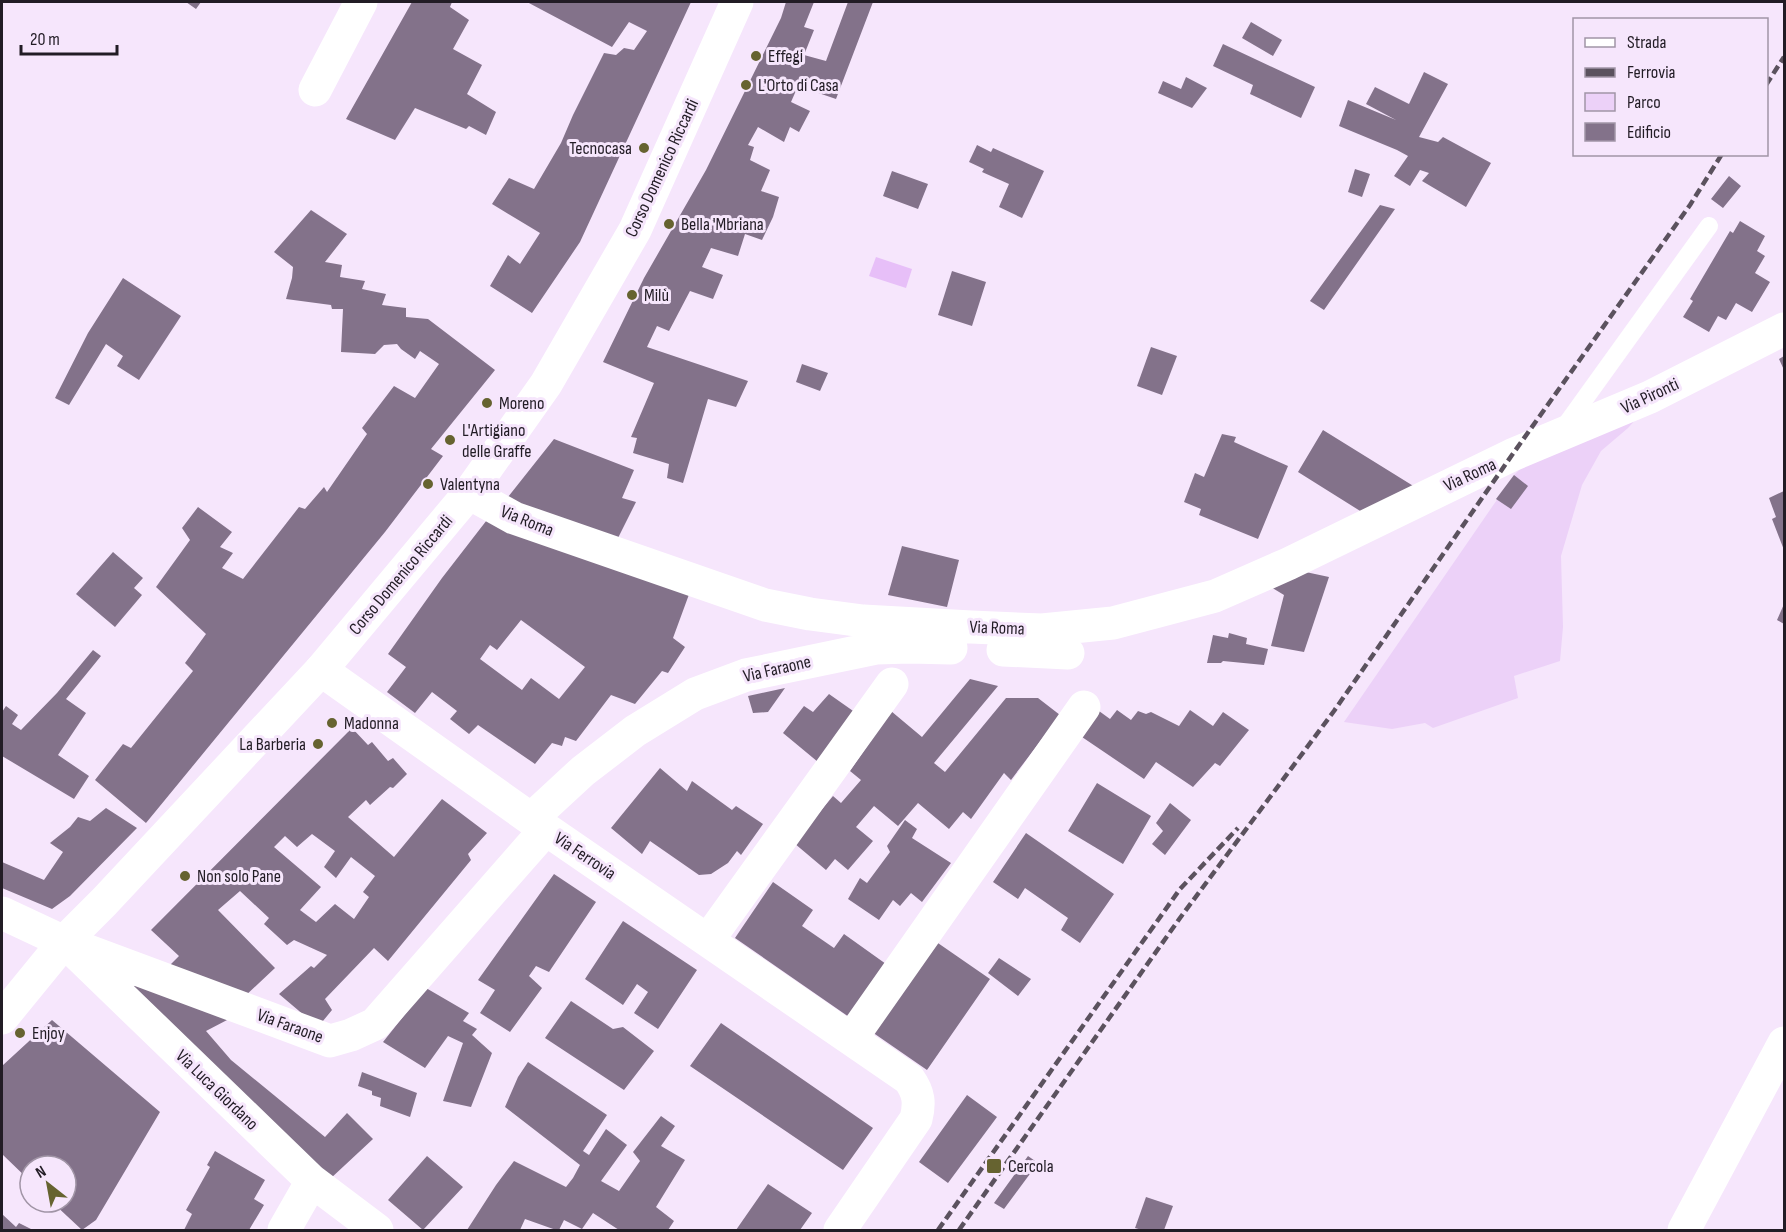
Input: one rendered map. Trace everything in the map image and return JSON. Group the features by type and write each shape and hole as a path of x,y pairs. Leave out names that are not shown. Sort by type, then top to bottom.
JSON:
{"street":[{"path":"315,90 360,2"},
{"name":"Corso Domenico Riccardi","path":"2,1018 64,942 112,894 321,670 469,493 546,384 635,230 737,2"},
{"name":"Via Pironti","path":"1512,455 1650,397 1785,329"},
{"name":"Via Roma","path":"469,493 514,518 765,605 863,621 1042,630 1113,623 1215,596 1288,564 1512,455"},
{"name":"Via Faraone","path":"64,942 330,1041 351,1035 375,1024 584,771 635,731 695,694 746,675 876,648 910,647 1068,653"},
{"name":"Via Ferrovia","path":"321,670 538,824 909,1079 918,1098 919,1109 916,1119 840,1230"},
{"path":"708,940 892,684"},
{"path":"851,1039 1084,706"},
{"path":"2,913 64,942"},
{"name":"Via Luca Giordano","path":"64,942 312,1181 377,1230"},
{"path":"1684,1230 1785,1043"},
{"path":"284,1230 312,1181"}],"lane":[{"path":"1559,436 1709,226"}],"green space":[{"path":"1648,406 1628,428 1601,451 1582,485 1561,556 1563,627 1560,661 1514,676 1518,698 1433,728 1425,723 1392,729 1344,722 1514,475 1526,463"}],"shaded area":[{"path":"876,257 912,269 906,288 869,276"}],"building":[{"path":"186,2 201,2 196,9"},
{"path":"412,2 452,2 450,7 469,20 453,49 482,65 467,94 496,112 486,135 469,126 466,129 415,108 395,140 346,119"},
{"path":"527,2 691,2 580,242 532,313 490,286 508,255 520,264 540,233 492,204 509,178 534,189 561,143 604,53 616,55 624,48 634,50 647,31 629,22 612,47"},
{"path":"786,2 814,2 804,27 814,30 804,55 826,61 848,2 873,2 836,99 798,86 791,102 810,111 799,132 790,127 784,142 758,127 748,145 754,147 750,160 770,170 761,191 779,197 762,240 745,234 738,256 711,248 702,267 723,275 713,299 690,291 669,331 657,326 647,347 748,381 736,407 708,399 683,483 667,478 669,464 633,453 637,438 631,437 654,383 603,362 644,278 706,170 781,18"},
{"path":"1251,22 1282,40 1273,56 1242,38"},
{"path":"1223,44 1315,87 1301,118 1250,94 1253,85 1213,66"},
{"path":"1424,72 1448,84 1419,137 1438,142 1443,137 1491,163 1466,207 1422,181 1429,173 1420,170 1410,186 1394,176 1408,156 1339,126 1348,100 1396,120 1366,104 1375,87 1409,104"},
{"path":"1186,77 1207,88 1192,108 1158,93 1163,81 1181,89"},
{"path":"977,145 991,152 993,148 1044,171 1022,218 999,207 1009,184 982,172 984,169 969,162"},
{"path":"1355,169 1370,174 1362,197 1348,192"},
{"path":"892,171 928,184 918,209 883,196"},
{"path":"1729,176 1741,186 1723,208 1711,199"},
{"path":"1380,205 1395,209 1324,310 1310,301"},
{"path":"311,210 347,234 325,262 342,265 340,277 365,281 362,289 386,294 382,305 406,308 406,317 428,319 495,370 431,449 443,456 385,532 146,823 95,780 123,744 131,748 193,671 185,663 206,634 156,587 190,540 182,528 198,507 232,532 220,547 233,553 222,568 243,579 299,507 305,509 324,487 327,492 367,434 362,428 394,386 415,398 439,364 420,351 415,359 397,344 384,345 375,354 341,352 343,309 332,309 331,305 286,299 293,267 274,252"},
{"path":"1740,221 1765,236 1757,251 1765,256 1755,273 1770,282 1752,312 1736,303 1726,320 1718,316 1709,332 1683,317 1693,301 1690,299 1730,231 1733,233"},
{"path":"952,271 986,282 972,326 938,315"},
{"path":"123,278 181,316 139,380 117,366 123,356 106,344 69,405 55,398 88,333"},
{"path":"1151,347 1177,356 1162,395 1137,386"},
{"path":"1784,356 1784,370 1779,359"},
{"path":"802,364 828,373 820,391 796,382"},
{"path":"1323,430 1415,487 1365,514 1298,472"},
{"path":"1222,434 1236,437 1234,442 1288,466 1258,539 1199,515 1201,509 1184,502 1195,473 1204,477"},
{"path":"554,439 634,470 622,498 636,502 613,548 500,507"},
{"path":"1514,475 1528,486 1511,509 1496,499"},
{"path":"1784,491 1784,550 1772,519 1776,517 1769,498"},
{"path":"490,516 691,589 673,638 685,647 668,673 662,671 635,704 611,695 576,741 565,737 562,746 552,743 535,764 478,725 469,734 450,719 457,711 432,692 415,713 387,692 406,667 388,654","holes":["521,620 585,667 559,699 531,678 522,690 480,659 490,645 497,650"]},
{"path":"902,546 959,560 947,607 888,595"},
{"path":"113,552 143,578 134,588 142,595 115,627 76,594"},
{"path":"1301,571 1329,577 1304,652 1271,646 1284,595 1269,586"},
{"path":"1784,604 1784,624 1777,620"},
{"path":"1229,633 1247,638 1246,644 1268,649 1264,665 1223,661 1207,663 1213,635 1228,638"},
{"path":"93,650 101,656 66,699 86,713 58,755 89,776 74,799 2,756 2,712 6,706 18,715 12,724 21,730 57,693"},
{"path":"970,679 998,686 934,763 945,772 1006,698 1038,698 1060,715 1011,780 1004,773 971,819 963,812 949,829 918,803 898,826 874,806 856,827 873,841 848,870 835,859 826,870 794,843 833,796 841,803 861,780 850,771 891,711 922,737"},
{"path":"785,688 768,712 753,713 748,696"},
{"path":"829,694 856,713 818,762 783,733 804,706 813,712"},
{"path":"1117,710 1131,720 1138,711 1146,714 1151,712 1179,726 1190,710 1213,726 1223,712 1249,730 1220,766 1215,763 1193,787 1156,762 1144,779 1082,737 1099,711 1110,719"},
{"path":"352,728 368,745 372,742 388,761 393,758 407,774 370,805 366,800 348,817 394,857 442,799 487,833 468,854 471,860 388,961 374,948 325,999 332,1010 318,1027 279,994 311,966 314,968 327,955 294,940 287,945 264,924 269,918 240,891 218,910 275,968 243,998 166,969 179,956 151,930","holes":["312,834 335,851 324,867 336,878 351,857 375,876 363,892 369,897 354,919 335,904 316,922 300,910 321,887 274,847 285,836 297,847"]},
{"path":"660,768 687,791 692,781 732,810 736,806 763,824 741,855 737,851 728,863 711,874 699,875 650,841 642,854 611,828"},
{"path":"1097,783 1151,816 1123,864 1068,831"},
{"path":"1170,803 1191,820 1165,855 1152,844 1163,831 1156,823"},
{"path":"106,808 137,828 70,896 52,909 2,888 2,862 44,880 63,852 50,843 70,827 78,817 90,821"},
{"path":"905,820 917,829 912,838 951,863 922,902 911,893 900,906 893,900 879,920 848,899 860,878 867,883 890,852 887,846"},
{"path":"1026,833 1114,894 1080,943 1061,930 1068,918 1025,888 1018,899 993,882"},
{"path":"554,874 596,902 549,972 536,966 529,976 542,988 510,1032 480,1013 495,990 478,980"},
{"path":"773,882 813,910 802,926 834,948 844,934 886,964 849,1017 735,938"},
{"path":"623,921 697,970 658,1029 634,1013 648,992 637,984 623,1005 585,979"},
{"path":"935,941 990,979 927,1070 872,1032"},
{"path":"999,958 1031,979 1018,996 988,973"},
{"path":"136,984 229,1019 206,1031 231,1060 325,1137 347,1113 373,1139 330,1179 126,996"},
{"path":"426,988 469,1013 463,1021 477,1029 472,1035 492,1053 471,1107 443,1101 463,1043 448,1036 425,1068 383,1042"},
{"path":"571,1001 613,1029 623,1027 654,1051 624,1090 545,1038"},
{"path":"52,1020 160,1112 96,1220 82,1230 65,1214 78,1214 78,1154 18,1154 18,1169 2,1154 2,1066"},
{"path":"721,1023 873,1128 843,1170 690,1066"},
{"path":"528,1062 607,1115 583,1151 589,1155 606,1129 627,1145 601,1181 619,1191 640,1161 633,1152 661,1116 675,1126 661,1146 685,1160 656,1207 674,1221 668,1230 619,1230 593,1213 582,1229 564,1220 559,1230 556,1230 525,1219 520,1230 467,1230 514,1161 566,1187 580,1165 505,1107 518,1077"},
{"path":"362,1072 417,1093 410,1117 380,1106 381,1098 372,1095 372,1091 358,1086"},
{"name":"Cercola","path":"967,1095 997,1117 948,1183 919,1162"},
{"path":"215,1151 265,1180 254,1199 264,1205 249,1230 184,1230 192,1214 186,1210 210,1167 207,1165"},
{"path":"427,1156 463,1187 423,1230 388,1200"},
{"path":"1028,1156 1038,1163 1004,1209 994,1203"},
{"path":"768,1184 812,1213 800,1230 736,1230"},
{"path":"1146,1197 1173,1206 1164,1230 1135,1228"},
{"path":"2,1214 16,1227 19,1223 33,1230 2,1230"}],"railway":[{"path":"1768,82 1784,57"},
{"path":"959,1230 1180,918 1334,711 1690,205 1721,156"},
{"path":"938,1230 1180,889 1238,828"}],"place":[{"name":"Effegi","path":"756,56"},
{"name":"L'Orto di Casa","path":"746,85"},
{"name":"Tecnocasa","path":"644,148"},
{"name":"Bella 'Mbriana","path":"669,224"},
{"name":"Milù","path":"632,295"},
{"name":"Moreno","path":"487,403"},
{"name":"L'Artigiano delle Graffe","path":"450,440"},
{"name":"Valentyna","path":"428,484"},
{"name":"Madonna","path":"332,723"},
{"name":"La Barberia","path":"318,744"},
{"name":"Non solo Pane","path":"185,876"},
{"name":"Enjoy","path":"20,1033"},
{"name":"Cercola","path":"994,1166"}]}
